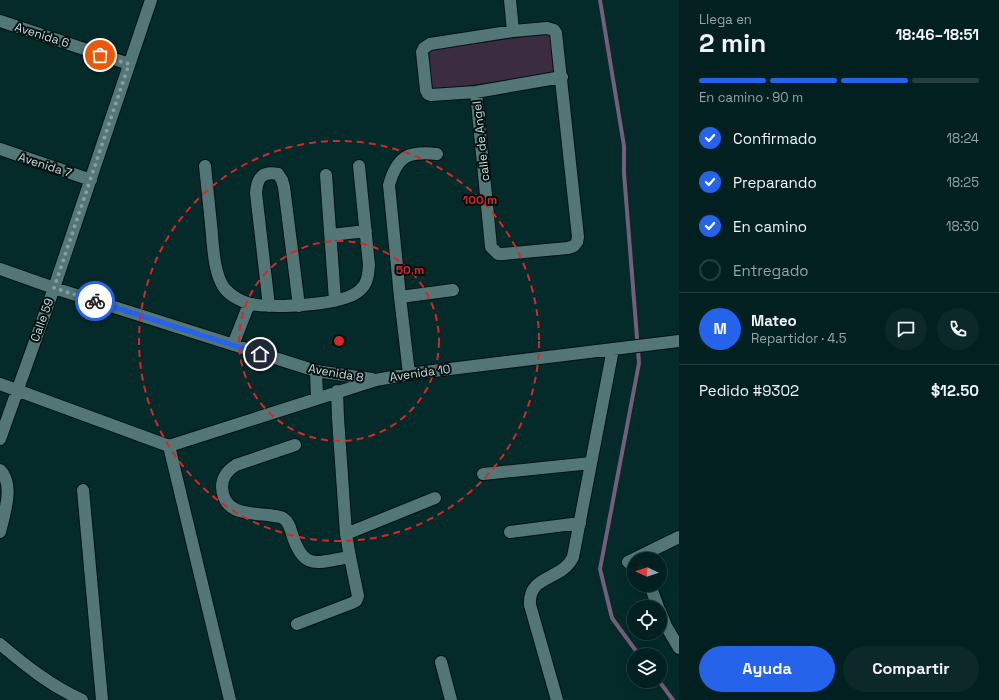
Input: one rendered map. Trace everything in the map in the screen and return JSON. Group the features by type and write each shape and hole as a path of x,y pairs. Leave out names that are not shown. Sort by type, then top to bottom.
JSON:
{"street":[{"name":"Calle 59","path":"0,439 54,288 151,0"},
{"path":"510,0 513,31"},
{"name":"Avenida 6","path":"0,21 129,64"},
{"path":"547,28 554,30 556,33 562,77 476,92 435,96 428,94 426,90 422,55 424,48 430,44 513,31 547,28"},
{"name":"calle de Angel","path":"476,92 491,247 498,254 568,248 574,246 578,237 562,77"},
{"name":"Avenida 7","path":"0,149 90,180"},
{"path":"410,374 400,298 389,185 396,167 402,159 409,154 423,152 437,154"},
{"path":"205,166 215,260 219,278 224,288 231,295 249,304 299,306 350,297 359,292 368,278 369,265 359,166"},
{"path":"269,306 256,184 259,178 273,173 278,174 284,187 299,306"},
{"path":"326,175 335,300"},
{"path":"331,235 366,231"},
{"name":"Avenida 8","path":"0,269 54,288 316,372 376,380"},
{"path":"400,298 453,290"},
{"path":"233,345 249,304"},
{"name":"Avenida 10","path":"169,446 337,391 376,380 410,374 679,341"},
{"path":"557,700 530,605 530,598 535,585 566,568 570,564 573,557 592,463 612,349"},
{"path":"316,372 316,398"},
{"path":"0,384 169,446 230,700"},
{"path":"297,624 352,603 358,599 358,591 346,534 337,391"},
{"path":"295,445 230,468 222,481 225,501 233,509 241,512 283,518 289,524 297,547 306,559 318,561 350,556"},
{"path":"483,474 592,463"},
{"path":"0,470 6,481 8,492 0,532"},
{"path":"83,490 102,700"},
{"path":"346,534 435,498"},
{"path":"510,532 580,523"},
{"path":"648,552 679,537"},
{"path":"667,628 679,648"},
{"path":"0,644 29,668 53,685 82,700"},
{"path":"441,662 451,700"}],"shaded area":[{"path":"553,33 558,72 432,91 429,50"}],"waterway":[{"path":"600,0 624,146 624,173 639,363 600,569 612,618 634,648"},
{"path":"664,688 673,700"}],"way so far":[{"path":"95,301 54,288 129,64 100,55"}],"route":[{"path":"95,301 260,354"}]}
